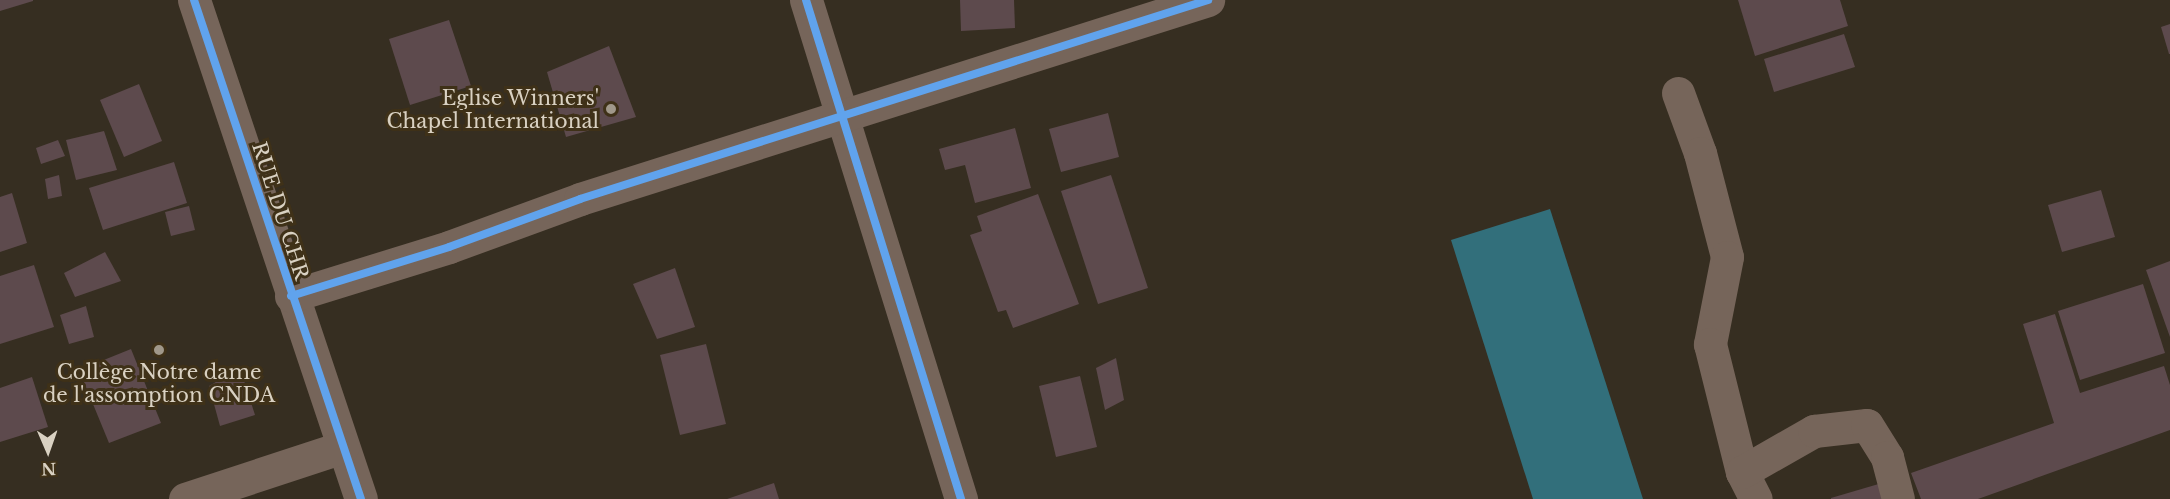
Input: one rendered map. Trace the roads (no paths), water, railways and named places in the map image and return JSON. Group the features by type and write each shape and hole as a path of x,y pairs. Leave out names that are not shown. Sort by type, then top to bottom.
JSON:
{"street":[{"name":"RUE DU CHR","path":"194,0 291,296 361,499"},
{"path":"806,0 840,119 961,499"},
{"path":"291,296 449,247 579,199 840,119 1208,0"},
{"path":"1678,93 1700,153 1727,257 1710,344 1749,486 1814,431 1867,425 1887,457 1898,499"},
{"path":"185,499 343,447"}],"water":[{"path":"1550,209 1643,499 1533,499 1451,240"}],"place":[{"name":"Eglise Winners' Chapel International","path":"611,109"},
{"name":"Collège Notre dame de l'assomption CNDA","path":"159,350"}]}
